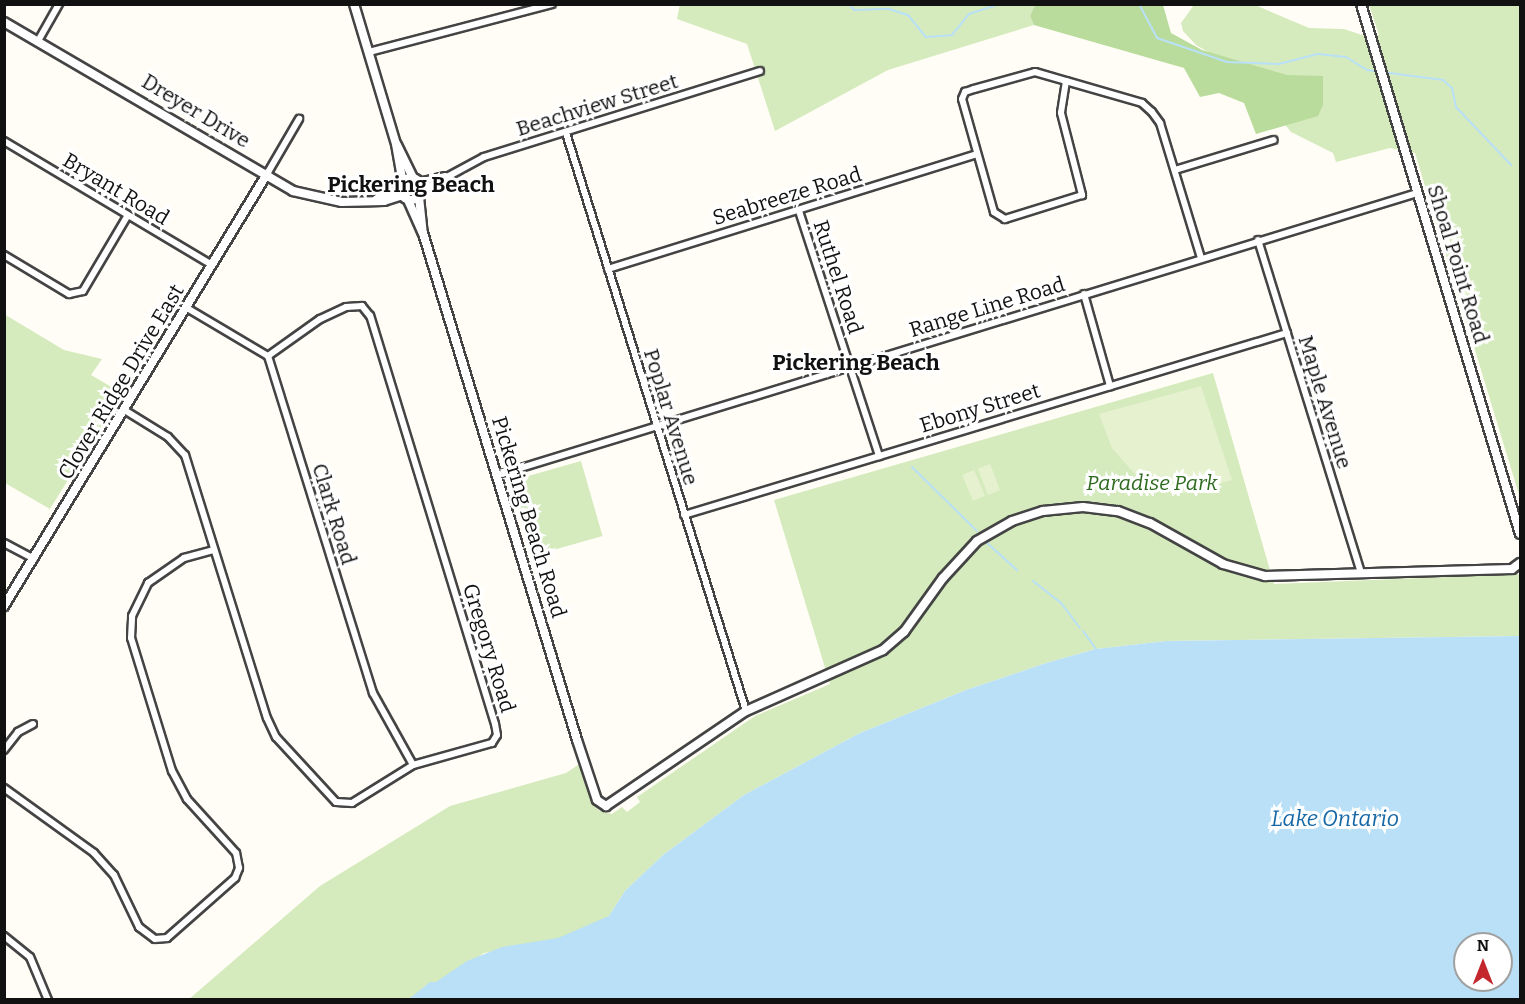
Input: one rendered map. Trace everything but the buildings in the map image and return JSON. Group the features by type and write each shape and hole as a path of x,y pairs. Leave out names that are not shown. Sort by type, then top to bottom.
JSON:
{"street":[{"path":"38,42 60,4"},
{"name":"Pickering Beach Road","path":"354,4 396,144 403,192 423,233 597,801 606,806 746,711"},
{"path":"369,52 552,4"},
{"name":"Shoal Point Road","path":"1361,4 1521,534"},
{"name":"Dreyer Drive","path":"4,22 293,190 320,199 358,202 403,192"},
{"name":"Beachview Street","path":"421,194 446,176 484,157 760,71"},
{"path":"1066,81 1060,113 1082,195 1005,219 994,212 962,109 965,92 1035,72 1066,81 1147,108 1160,123 1201,258"},
{"path":"267,174 299,119"},
{"name":"Poplar Avenue","path":"566,133 746,711"},
{"path":"1175,170 1274,140"},
{"name":"Bryant Road","path":"4,141 212,265"},
{"name":"Pickering Beach Road","path":"396,144 421,194 423,233"},
{"name":"Seabreeze Road","path":"608,269 975,155"},
{"name":"Clover Ridge Drive East","path":"4,606 35,560 126,411 267,174"},
{"name":"Beachview Street","path":"416,180 446,176"},
{"path":"403,192 416,180"},
{"path":"403,192 421,194"},
{"name":"Range Line Road","path":"498,475 1417,193"},
{"name":"Ruthel Road","path":"799,211 879,456"},
{"path":"4,255 69,294 83,291 128,215"},
{"name":"Maple Avenue","path":"1258,240 1361,573"},
{"path":"1084,294 1110,386"},
{"name":"Gregory Road","path":"126,411 168,437 185,455 267,718 290,753 336,802 352,803 413,765 492,743 497,735 370,316 362,306 346,307 321,319 268,356"},
{"path":"187,308 268,356"},
{"name":"Ebony Street","path":"684,515 1287,333"},
{"name":"Clark Road","path":"268,356 373,693 413,765"},
{"path":"746,711 883,650 912,623 944,578 978,541 1012,521 1043,511 1083,507 1118,511 1150,523 1212,559 1253,574 1283,577 1512,569 1521,563"},
{"path":"4,543 35,560"},
{"path":"4,788 94,853 114,875 139,927 155,939 167,938 235,878 238,868 236,853 187,799 172,771 131,638 132,616 148,583 184,558 214,550"},
{"path":"4,750 18,732 33,724"},
{"path":"4,936 30,957 48,999"}],"green space":[{"path":"680,4 1035,5 1030,16 1034,25 888,70 775,131 747,44 677,19"},
{"path":"1035,5 1163,5 1171,33 1202,50 1287,75 1323,76 1323,105 1318,116 1256,134 1244,103 1219,93 1200,97 1184,68 1034,25 1030,16"},
{"path":"1194,5 1255,5 1309,28 1344,29 1365,36 1379,35 1369,5 1520,5 1520,498 1415,153 1390,148 1336,162 1333,153 1291,132 1241,71 1196,45 1183,31 1181,23"},
{"path":"4,314 64,350 102,359 91,375 122,393 50,509 5,483"},
{"name":"Paradise Park","path":"1213,373 1274,584 1520,574 1520,636 1166,641 1096,649 966,690 860,733 744,795 663,855 625,891 609,916 570,940 484,953 416,999 188,1000 320,886 450,806 566,773 581,763 593,804 600,811 612,814 622,807 627,812 640,802 637,797 755,716 830,684 774,500"},
{"name":"Paradise Park","path":"1201,386 1232,480 1183,493 1142,482 1112,448 1099,414"},
{"path":"581,461 602,536 532,556 511,481"},
{"path":"990,464 1000,490 988,495 978,469"},
{"path":"974,470 985,496 973,501 962,475"}],"water":[{"name":"Lake Ontario","path":"1520,636 1520,999 409,999 430,982 436,982 467,961 502,947 558,938 609,916 625,891 663,855 744,795 860,733 966,690 1096,649 1166,641"}],"waterway":[{"path":"849,4 854,10 889,9 908,15 926,37 952,35 969,14 999,4"},
{"path":"1139,4 1157,38 1227,62 1279,64 1318,54 1346,57 1367,70 1443,80 1452,88 1456,107 1511,165"},
{"path":"912,467 977,531"},
{"path":"986,542 1017,570"},
{"path":"1033,581 1061,603 1080,628"},
{"path":"1083,631 1096,649"}],"district":[{"name":"Pickering Beach","path":"411,185"},
{"name":"Pickering Beach","path":"856,363"}]}
